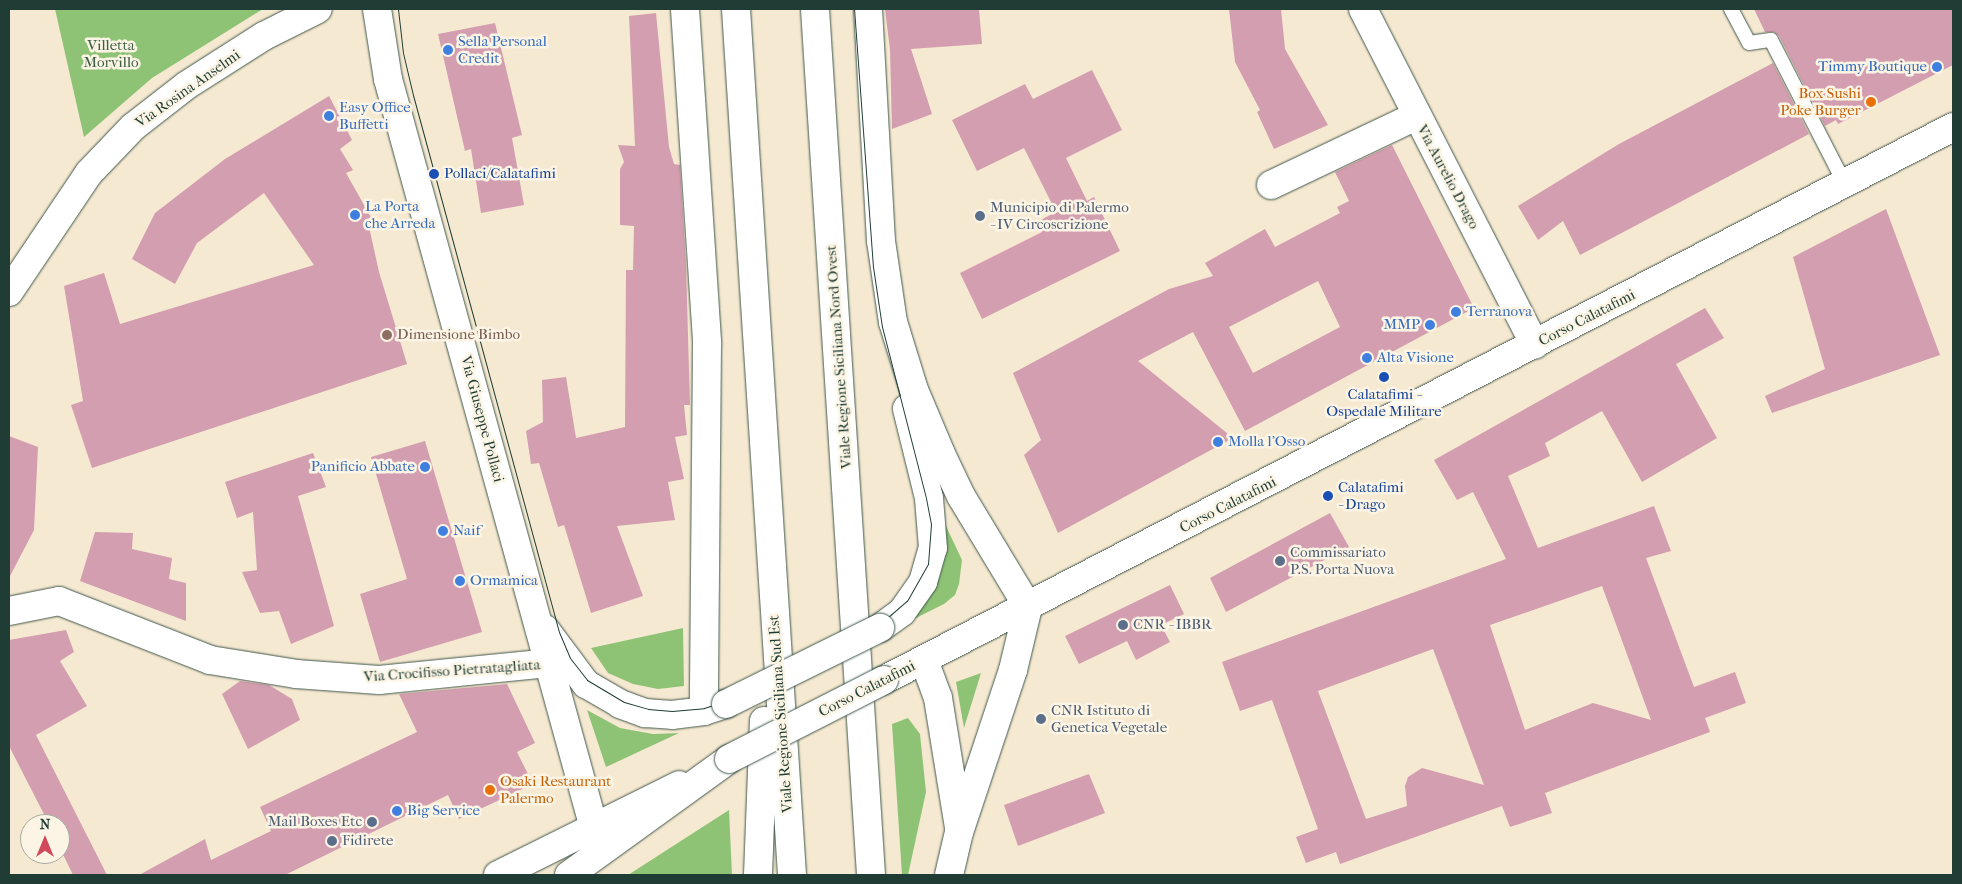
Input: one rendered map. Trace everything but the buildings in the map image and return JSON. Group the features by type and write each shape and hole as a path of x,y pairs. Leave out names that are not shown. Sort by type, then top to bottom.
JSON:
{"street":[{"name":"Via Rosina Anselmi","path":"9,292 89,173 134,127 187,85 264,36 318,9"},
{"name":"Via Giuseppe Pollaci","path":"378,9 388,79 594,828"},
{"path":"685,9 707,344 715,707"},
{"path":"736,9 770,552 758,875"},
{"name":"Viale Regione Siciliana Nord Ovest","path":"815,9 862,706 871,875"},
{"path":"538,620 586,684 602,695 645,713 672,715 715,707 880,628 902,612 923,582 933,548 929,498 908,411 881,241 868,9"},
{"name":"Via Aurelio Drago","path":"1363,9 1416,116 1536,345"},
{"path":"1271,185 1416,116"},
{"name":"Corso Calatafimi","path":"498,875 1028,608 1953,127"},
{"path":"893,322 914,390 941,454 961,496 1028,608 1013,670 959,832 949,875"},
{"name":"Viale Regione Siciliana Sud Est","path":"770,552 792,875"},
{"name":"Via Crocifisso Pietratagliata","path":"9,611 60,601 210,660 296,674 379,680 548,664"},
{"path":"924,660 938,698 959,832"},
{"path":"569,875 730,759"}],"lane":[{"path":"1731,9 1749,42 1771,40 1845,184"}],"green space":[{"name":"Villetta Morvillo","path":"55,9 263,9 152,78 84,137"},
{"path":"945,524 962,560 959,584 955,595 944,604 912,620 911,616 928,600 939,579 945,557"},
{"path":"683,628 684,686 658,689 633,684 608,673 591,648"},
{"path":"981,673 964,728 956,682"},
{"path":"587,710 620,728 653,734 679,733 606,767"},
{"path":"908,718 920,734 926,792 908,875 902,875 892,724"},
{"path":"729,810 732,875 628,875"}],"tram line":[{"path":"398,9 403,53 413,95 559,632 570,658 587,680 624,702 648,709 672,711 704,708 725,701 879,625 907,601 928,564 931,524 882,327 873,267 854,9"}],"place":[{"name":"Sella Personal Credit","path":"448,50"},
{"name":"Timmy Boutique","path":"1937,67"},
{"name":"Box Sushi Poke Burger","path":"1871,102"},
{"name":"Easy Office Buffetti","path":"329,116"},
{"name":"Pollaci/Calatafimi","path":"434,174"},
{"name":"La Porta che Arreda","path":"355,215"},
{"name":"Municipio di Palermo - IV Circoscrizione","path":"980,216"},
{"name":"Terranova","path":"1456,312"},
{"name":"MMP","path":"1430,325"},
{"name":"Dimensione Bimbo","path":"387,335"},
{"name":"Alta Visione","path":"1367,358"},
{"name":"Calatafimi - Ospedale Militare","path":"1384,377"},
{"name":"Molla l'Osso","path":"1218,442"},
{"name":"Panificio Abbate","path":"425,467"},
{"name":"Calatafimi - Drago","path":"1328,496"},
{"name":"Naif","path":"443,531"},
{"name":"Commissariato P.S. Porta Nuova","path":"1280,561"},
{"name":"Ormamica","path":"460,581"},
{"name":"CNR - IBBR","path":"1123,625"},
{"name":"CNR Istituto di Genetica Vegetale","path":"1041,719"},
{"name":"Osaki Restaurant Palermo","path":"490,790"},
{"name":"Big Service","path":"397,811"},
{"name":"Mail Boxes Etc","path":"372,822"},
{"name":"Fidirete","path":"332,841"}]}
